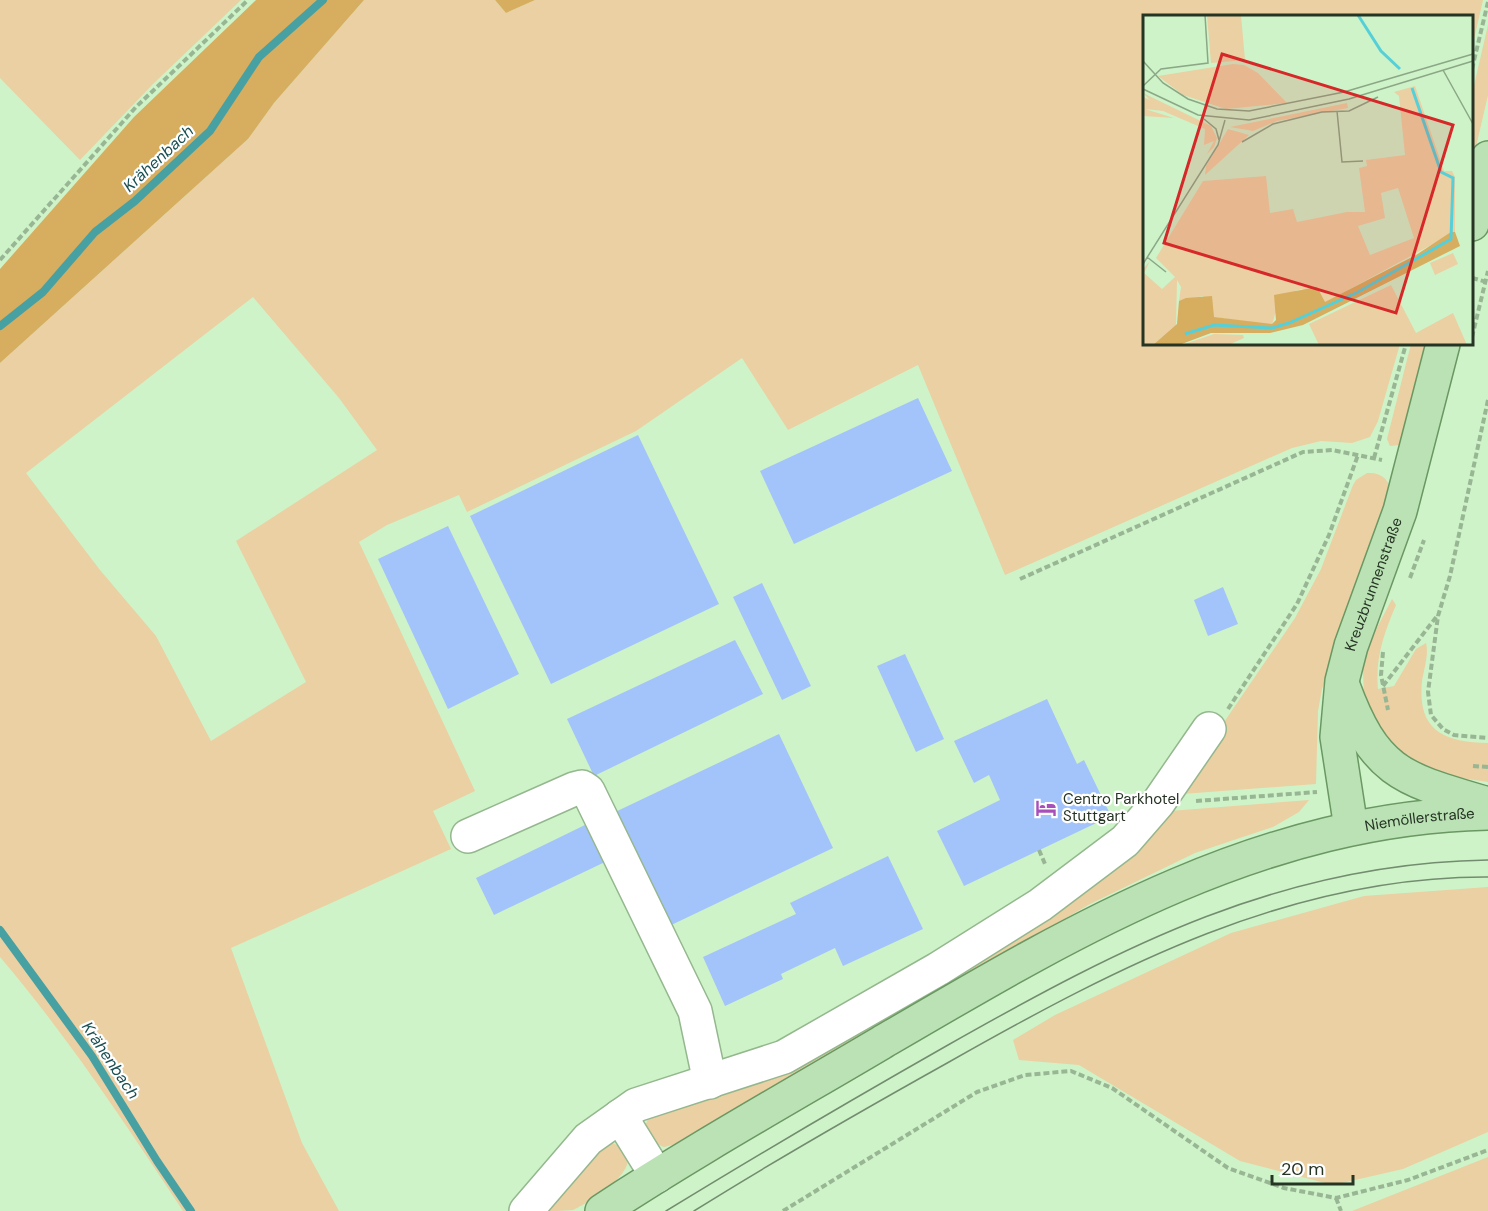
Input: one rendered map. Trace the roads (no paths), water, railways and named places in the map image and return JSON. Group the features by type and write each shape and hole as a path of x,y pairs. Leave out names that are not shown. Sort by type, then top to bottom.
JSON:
{"main road":[{"path":"1473,220 1488,158"},
{"name":"Kreuzbrunnenstraße","path":"1351,828 1336,723 1341,681 1351,646 1400,512 1443,345"},
{"path":"1341,681 1363,734 1385,761 1425,785 1488,804"},
{"name":"Niemöllerstraße","path":"602,1211 937,1010 1113,913 1218,867 1351,828 1405,819 1488,813"}],"lane":[{"path":"526,1211 588,1139 642,1102 763,1066 794,1053 948,963 1040,905 1106,858 1125,841 1158,803 1209,729"},
{"path":"468,836 574,789 582,787 588,791 695,1011 710,1082"},
{"path":"620,1116 657,1176"}],"waterway":[{"name":"Krähenbach","path":"0,326 43,292 95,232 135,201 210,131 259,57 323,0"},
{"name":"Krähenbach","path":"0,930 92,1056 191,1211"}],"tram line":[{"path":"666,1211 806,1127 1013,1009 1141,944 1206,916 1273,894 1341,876 1413,865 1488,860"},
{"path":"694,1211 885,1098 1012,1027 1141,961 1275,910 1344,892 1415,881 1488,877"}],"place":[{"name":"Centro Parkhotel Stuttgart","path":"1046,808"}]}
